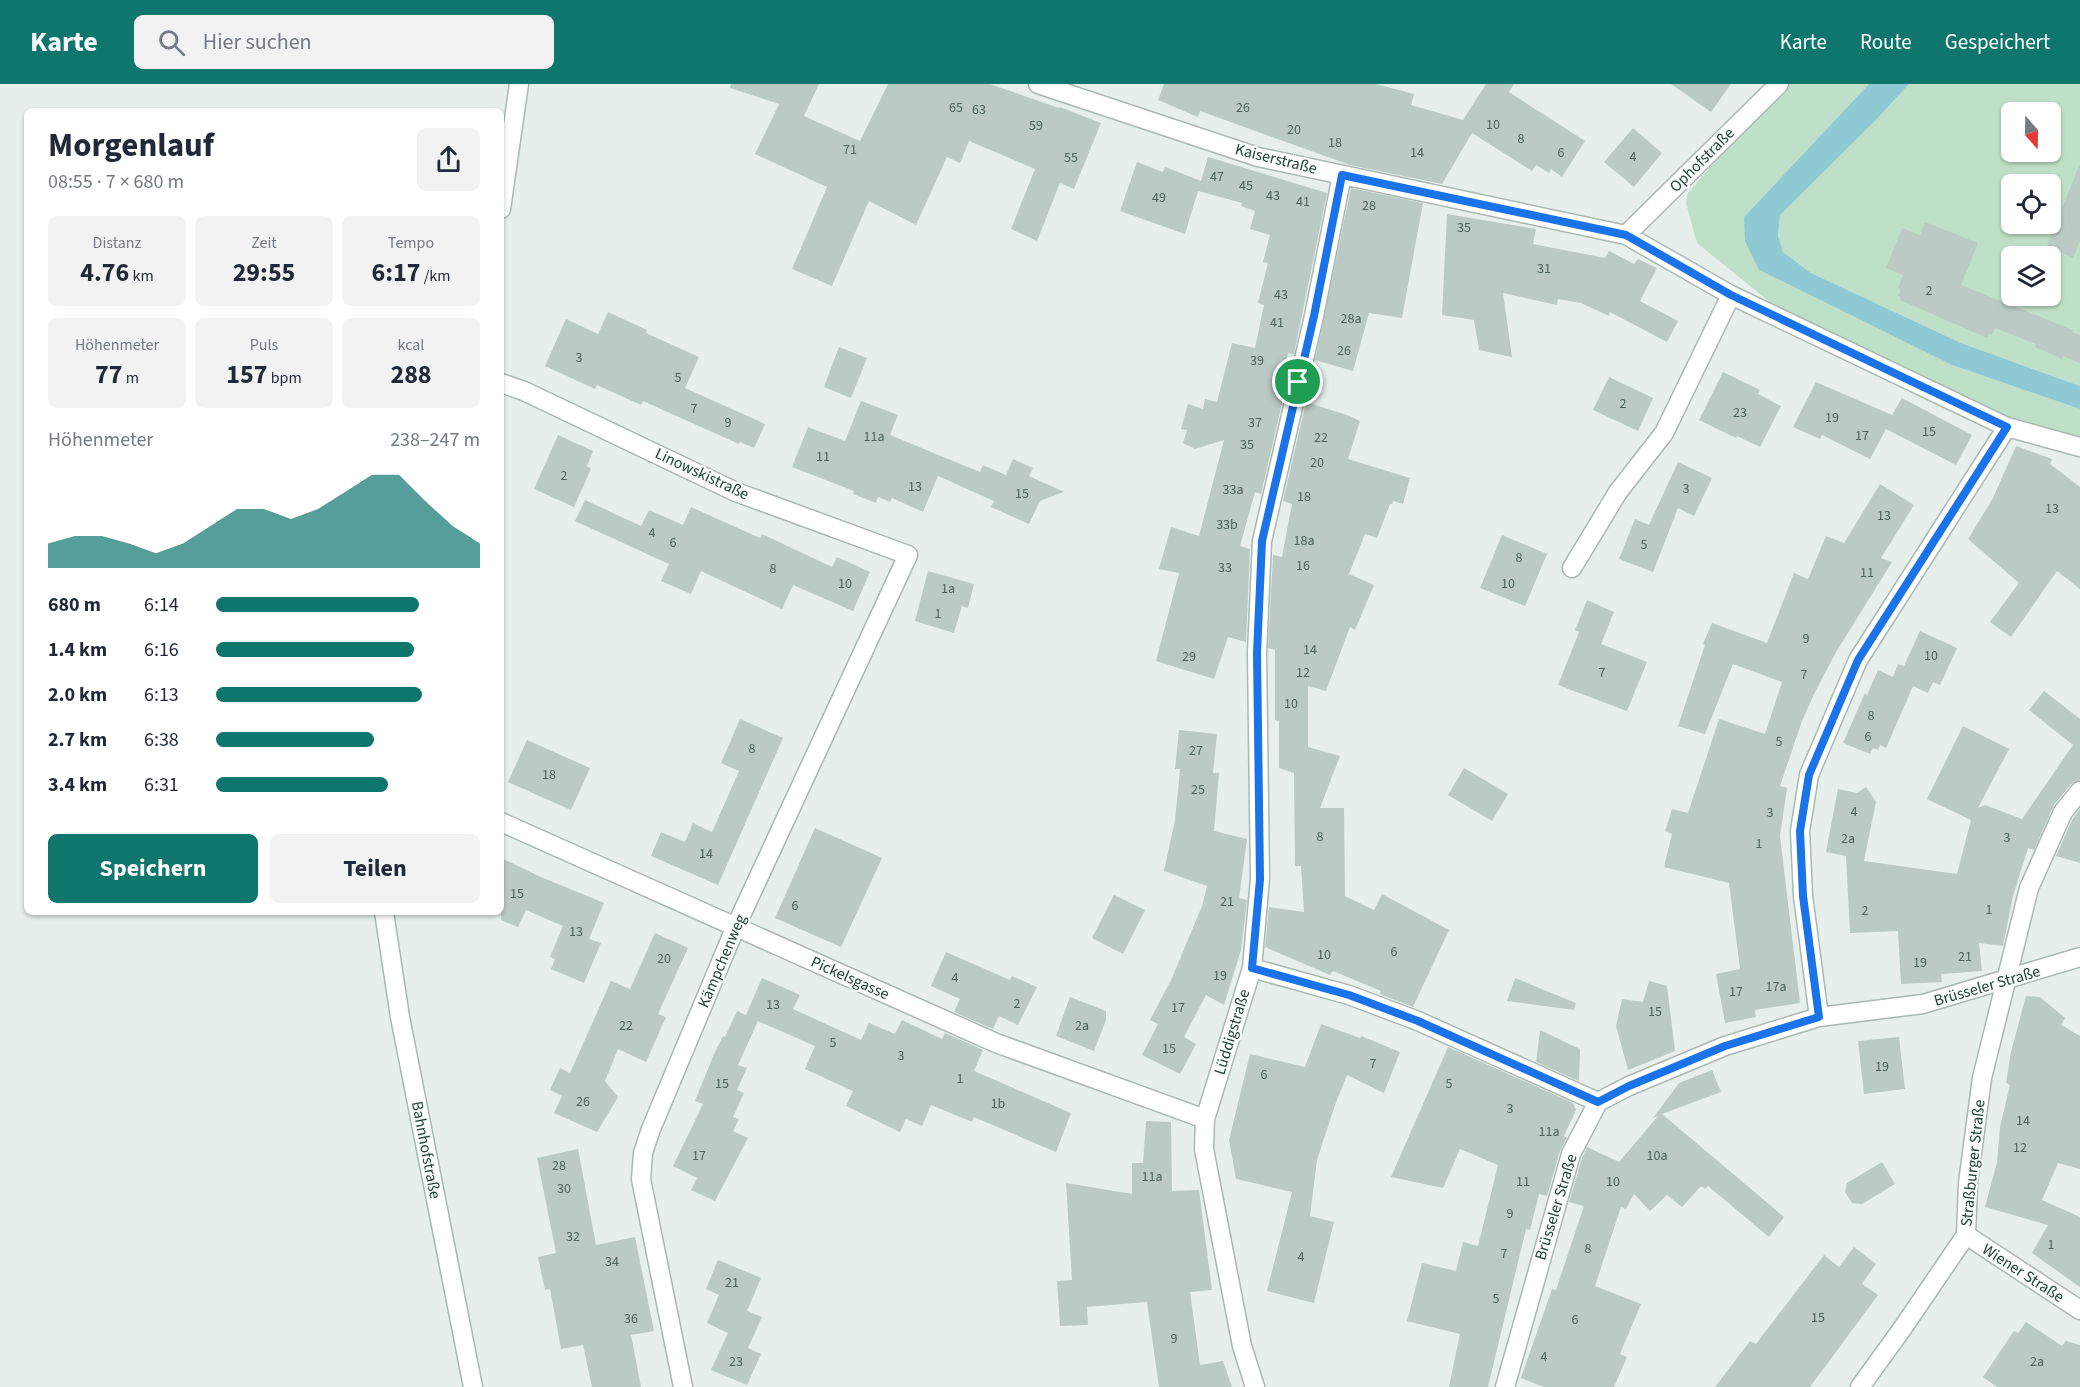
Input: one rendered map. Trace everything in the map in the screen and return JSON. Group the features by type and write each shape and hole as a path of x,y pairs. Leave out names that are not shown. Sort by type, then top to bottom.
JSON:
{"street":[{"path":"504,187 519,84"},
{"name":"Kaiserstraße","path":"1038,84 1258,158 1626,235 1731,295 2007,427 2080,447"},
{"name":"Ophofstraße","path":"1626,235 1779,84"},
{"name":"Lüddigstraße","path":"1255,1387 1242,1346 1204,1149 1205,1119 1252,968 1260,879 1257,653 1262,541 1314,316 1342,175"},
{"path":"1572,568 1618,492 1664,433 1731,295"},
{"name":"Linowskistraße","path":"504,384 524,391 736,492 908,555"},
{"path":"1819,1017 1803,896 1800,831 1809,775 1858,660 2007,427"},
{"name":"Kämpchenweg","path":"683,1387 641,1179 643,1153 736,926 908,555"},
{"name":"Straßburger Straße","path":"1860,1387 1966,1235 1968,1183 1982,1078 2029,888 2063,812 2080,791"},
{"name":"Pickelsgasse","path":"504,823 996,1042 1205,1119"},
{"name":"Bahnhofstraße","path":"384,915 400,1017 473,1387"},
{"name":"Brüsseler Straße","path":"1504,1387 1571,1154 1598,1102 1629,1086 1725,1046 1819,1017 1923,1004 2080,957"},
{"path":"1252,968 1349,995 1418,1021 1598,1102"},
{"name":"Wiener Straße","path":"1966,1235 2080,1310"}],"green space":[{"path":"1782,84 1869,84 1744,217 1759,270 1952,365 2080,409 2080,436 2014,419 1771,303 1697,243 1686,203 1688,193"},
{"path":"1909,84 2080,84 2080,386 1961,343 1811,273 1783,252 1778,236 1780,215"}],"water":[{"path":"1869,84 1909,84 1780,215 1778,236 1783,252 1811,273 1961,343 2080,386 2080,409 1952,365 1759,270 1745,241 1744,217"}],"building":[{"path":"731,84 819,84 804,116 860,141 888,84 990,84 1101,123 1074,189 1060,183 1037,241 1011,229 1035,169 969,141 960,163 947,157 916,225 869,201 832,286 792,269 827,187 755,154 779,104 730,88"},
{"path":"1164,84 1376,84 1414,94 1411,105 1463,120 1486,84 1514,84 1509,92 1585,141 1562,177 1551,169 1549,173 1536,165 1532,171 1472,133 1442,184 1350,165 1200,111 1198,117 1158,100"},
{"path":"1671,84 1731,84 1711,112"},
{"path":"1633,128 1662,153 1634,187 1604,162"},
{"path":"1208,157 1327,193 1294,354 1288,353 1278,393 1284,395 1261,494 1255,492 1240,546 1250,549 1246,642 1228,637 1214,679 1156,661 1179,573 1159,569 1171,527 1199,536 1224,440 1195,449 1183,443 1187,430 1181,429 1188,404 1203,409 1205,399 1217,402 1232,343 1255,348 1264,305 1258,303 1268,263 1263,262 1270,235 1250,229 1255,211 1241,206 1242,203 1198,191 1185,234 1120,211 1137,162 1163,172 1165,167 1201,181"},
{"path":"2080,166 2080,241 2073,258 2061,252 2061,246 2047,246 2052,234 2061,234 2061,211"},
{"path":"1351,188 1423,203 1402,318 1369,313 1353,371 1315,360"},
{"path":"1447,214 1536,229 1533,244 1605,258 1609,251 1634,264 1638,259 1657,268 1640,301 1678,321 1667,342 1610,312 1609,316 1581,303 1558,299 1557,305 1503,293 1512,357 1479,350 1474,320 1442,315"},
{"path":"1925,222 1978,243 1961,285 2001,301 2001,306 2013,306 2073,330 2072,332 2080,335 2080,363 2063,356 2062,359 2035,347 2036,344 1995,328 1992,335 1989,333 1987,338 1900,300 1901,297 1898,296 1901,289 1898,288 1903,275 1886,268 1902,228 1920,235"},
{"path":"608,312 647,330 646,333 699,357 685,388 765,424 754,448 740,442 739,444 643,401 641,405 597,385 595,389 545,366 566,319 598,334"},
{"path":"839,347 867,358 851,398 824,387"},
{"path":"1723,372 1760,390 1758,394 1781,406 1760,447 1699,420"},
{"path":"1609,377 1653,398 1638,431 1593,410"},
{"path":"1816,382 1892,415 1902,398 1972,435 1956,465 1886,429 1870,459 1822,435 1820,439 1793,427"},
{"path":"861,401 898,415 890,435 980,472 983,465 1006,475 1013,459 1033,468 1029,476 1064,492 1040,501 1029,524 991,507 994,501 938,476 923,512 892,498 890,502 878,497 876,503 853,494 854,491 792,467 808,427 845,441"},
{"path":"1306,402 1360,421 1348,459 1410,478 1403,504 1393,501 1390,504 1377,538 1365,534 1349,574 1374,585 1355,630 1350,627 1326,691 1308,686 1308,747 1340,756 1320,808 1344,808 1345,896 1374,910 1382,894 1449,930 1413,1007 1333,971 1330,975 1265,947 1269,907 1304,912 1301,866 1295,866 1294,773 1279,768 1279,721 1275,720 1275,650 1268,648 1273,555 1282,557 1292,504 1283,501"},
{"path":"558,435 593,451 587,466 591,469 574,507 534,489"},
{"path":"2016,446 2052,459 2050,464 2080,487 2080,589 2057,571 2011,637 1990,622 2019,583 1968,539 1993,498"},
{"path":"1678,462 1712,478 1694,516 1678,508 1653,572 1619,559 1635,519 1649,525"},
{"path":"1880,484 1914,505 1881,558 1892,562 1836,652 1814,694 1802,721 1780,786 1787,788 1780,836 1800,1003 1755,1010 1756,1017 1725,1023 1716,974 1740,969 1729,883 1664,867 1672,834 1665,831 1672,809 1688,813 1719,719 1765,734 1782,682 1733,664 1705,734 1678,726 1705,645 1703,644 1712,623 1767,643 1794,573 1808,579 1826,536 1844,543"},
{"path":"585,500 641,526 649,510 683,525 691,507 760,538 762,534 832,567 837,557 870,572 853,611 793,585 782,609 701,571 691,594 661,581 669,564 575,521"},
{"path":"1502,535 1547,554 1525,606 1480,588"},
{"path":"928,571 974,584 968,608 962,606 954,633 915,621"},
{"path":"1587,600 1614,612 1601,644 1647,662 1627,711 1558,685 1579,632 1575,630"},
{"path":"1920,631 1957,648 1940,685 1933,682 1928,693 1913,686 1886,748 1880,745 1878,750 1873,748 1870,754 1843,743 1878,670 1893,677 1898,664 1904,666"},
{"path":"2044,691 2080,719 2080,780 2071,784 2054,805 2034,850 2028,848 2013,896 2003,946 1979,943 1982,971 1941,974 1942,982 1901,984 1898,931 1850,933 1846,856 1826,852 1838,789 1857,793 1866,787 1876,802 1864,861 1957,874 1971,820 1927,799 1963,726 2009,749 1978,808 1985,805 2022,819 2073,745 2029,710"},
{"path":"740,719 783,738 718,885 651,856 661,832 685,842 693,823 712,832 739,771 721,763"},
{"path":"1179,730 1217,734 1213,773 1219,773 1214,831 1247,839 1239,898 1247,900 1241,950 1224,1005 1206,995 1184,1037 1196,1044 1180,1074 1142,1055 1158,1024 1150,1020 1172,978 1202,906 1207,886 1164,871 1175,820 1180,769 1175,769"},
{"path":"527,740 590,768 571,810 508,782"},
{"path":"1464,768 1508,794 1492,821 1448,795"},
{"path":"2080,809 2080,863 2056,856 2073,818"},
{"path":"815,828 882,858 841,947 775,918"},
{"path":"504,859 604,903 589,939 601,943 584,983 551,969 555,959 550,957 563,926 526,910 518,927 501,920 501,915 504,915"},
{"path":"1114,895 1145,910 1123,954 1092,938"},
{"path":"655,933 688,948 658,1014 666,1017 646,1062 618,1049 605,1081 618,1097 597,1132 554,1113 562,1096 550,1090 560,1068 570,1073 611,981 630,989"},
{"path":"946,952 1010,980 1012,976 1037,987 1018,1025 999,1016 993,1029 954,1012 960,999 931,986"},
{"path":"762,978 800,995 793,1009 861,1040 869,1023 895,1034 902,1020 942,1039 945,1033 983,1050 974,1071 1071,1113 1056,1152 974,1117 972,1122 931,1105 922,1126 906,1119 900,1132 846,1106 853,1091 805,1069 815,1046 758,1021 738,1065 747,1068 737,1090 744,1093 733,1117 739,1119 733,1131 748,1138 715,1201 691,1190 697,1178 673,1166 703,1104 695,1101 714,1054 737,1011 746,1015"},
{"path":"1515,978 1576,1003 1574,1010 1507,1001"},
{"path":"1649,981 1667,986 1675,1051 1628,1070 1616,1026 1622,999 1643,1002"},
{"path":"2026,996 2040,997 2065,1018 2061,1025 2080,1036 2080,1169 2058,1163 2042,1200 2080,1217 2080,1287 2032,1253 2048,1225 1985,1207 1997,1162 2000,1127 2010,1085 2006,1083 2011,1052"},
{"path":"1070,997 1106,1011 1106,1020 1094,1051 1056,1036"},
{"path":"1321,1024 1360,1038 1361,1036 1400,1052 1384,1093 1347,1075 1335,1105 1317,1160 1310,1216 1334,1222 1314,1303 1267,1291 1292,1192 1236,1179 1229,1140 1250,1054 1305,1067"},
{"path":"1540,1030 1580,1049 1579,1081 1536,1062"},
{"path":"1899,1037 1905,1089 1864,1094 1858,1041"},
{"path":"1448,1047 1573,1103 1576,1110 1564,1136 1567,1138 1560,1151 1547,1196 1539,1194 1530,1230 1526,1229 1488,1387 1449,1387 1460,1334 1407,1321 1422,1263 1456,1271 1463,1242 1478,1246 1498,1165 1460,1149 1443,1188 1391,1177"},
{"path":"1712,1070 1721,1092 1662,1114 1784,1217 1769,1237 1708,1186 1705,1189 1701,1186 1682,1207 1667,1195 1650,1211 1634,1194 1626,1209 1621,1207 1595,1286 1641,1304 1620,1354 1627,1357 1614,1387 1544,1387 1521,1378 1552,1289 1556,1290 1584,1206 1569,1202 1587,1147 1619,1162 1658,1116 1653,1118 1679,1083"},
{"path":"1146,1121 1171,1122 1172,1191 1199,1190 1212,1290 1190,1292 1200,1365 1223,1361 1232,1387 1159,1387 1147,1302 1087,1307 1088,1325 1060,1326 1057,1281 1072,1280 1066,1183 1132,1194 1132,1163 1143,1163"},
{"path":"578,1149 596,1245 635,1237 654,1331 631,1335 641,1387 592,1387 583,1345 561,1349 550,1289 545,1290 538,1257 556,1253 537,1158"},
{"path":"1882,1162 1895,1184 1862,1204 1852,1203 1845,1192 1847,1183"},
{"path":"1854,1247 1876,1264 1862,1284 1878,1295 1810,1387 1715,1387 1750,1341 1756,1344 1824,1255 1839,1267"},
{"path":"718,1260 761,1278 747,1311 762,1317 748,1348 761,1354 747,1385 711,1370 728,1333 707,1323 719,1295 706,1289"},
{"path":"2026,1322 2062,1346 2066,1341 2080,1345 2080,1387 1997,1387 1983,1377 2014,1331 2018,1333"}],"route":[{"path":"1342,175 1626,235 1731,295 2007,427 1858,660 1809,775 1800,831 1803,896 1819,1017 1725,1046 1629,1086 1598,1102 1418,1021 1349,995 1252,968 1260,879 1257,653 1262,541 1298,382 1314,316 1342,175"}]}
